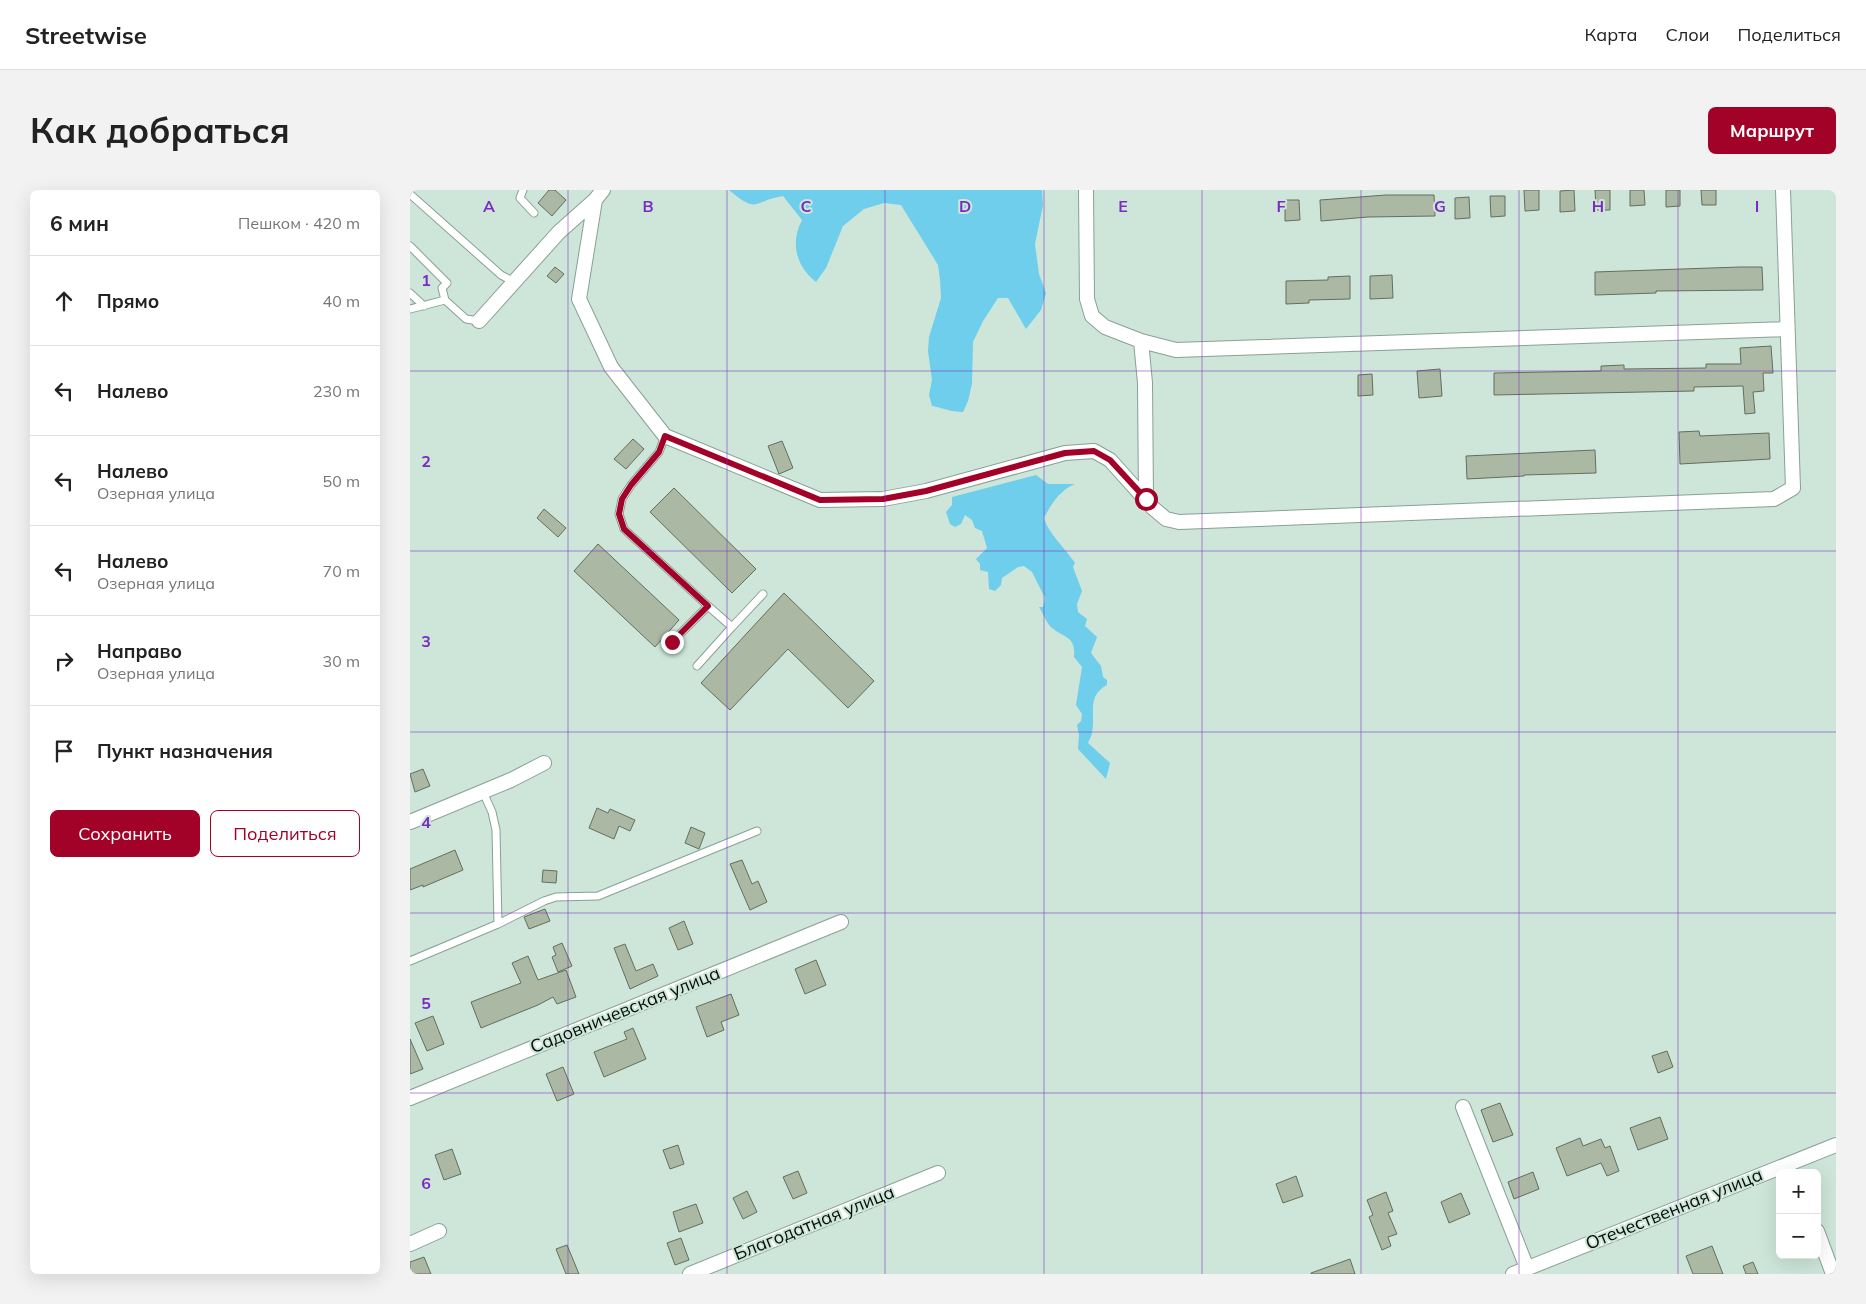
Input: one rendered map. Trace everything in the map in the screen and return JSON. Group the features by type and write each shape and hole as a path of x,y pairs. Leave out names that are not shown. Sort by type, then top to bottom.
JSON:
{"street":[{"path":"1086,190 1087,299 1092,316 1105,327 1141,341 1176,350 1787,329"},
{"path":"599,195 579,299 611,367 665,436 820,500 883,499 926,491 1065,453 1094,451 1110,460 1166,519 1179,522 1774,499 1793,488 1783,190"},
{"path":"479,321 559,232 599,195"},
{"path":"1141,341 1145,383 1146,499"},
{"path":"410,822 511,780 544,763"},
{"name":"Садовничевская улица","path":"410,1098 841,922"},
{"path":"1463,1106 1527,1268"},
{"name":"Отечественная улица","path":"1513,1274 1797,1167 1836,1145"},
{"name":"Благодатная улица","path":"690,1274 938,1173"},
{"path":"410,1244 439,1231"},
{"path":"1821,1241 1834,1274"}],"lane":[{"path":"523,190 520,198 534,212"},
{"path":"410,194 501,275 514,282"},
{"path":"410,246 447,283 442,288 445,300 466,319 479,321"},
{"path":"410,293 424,306"},
{"path":"410,309 445,300"},
{"path":"665,436 659,452 631,485 622,499 619,514 624,529 732,627"},
{"path":"697,666 763,594"},
{"path":"672,642 708,606"},
{"path":"483,792 492,812 496,830 498,924"},
{"path":"410,961 498,924 544,900 556,897 598,896 756,831"}],"water":[{"path":"729,190 1042,190 1043,205 1035,244 1039,274 1046,293 1041,310 1026,329 1008,298 998,298 983,321 973,342 972,384 963,412 932,406 929,395 932,380 928,351 929,337 941,298 938,265 901,205 884,203 864,209 843,226 826,268 816,282 804,269 797,254 796,237 802,220 783,196 751,204"},
{"path":"1036,475 1048,484 1075,484 1056,498 1044,518 1053,535 1075,563 1073,567 1082,591 1077,604 1078,612 1087,619 1085,626 1097,637 1091,653 1101,666 1103,677 1107,680 1107,685 1100,689 1094,700 1092,733 1088,743 1110,763 1106,779 1078,749 1079,735 1077,725 1081,721 1082,714 1076,705 1082,667 1074,657 1071,641 1056,631 1046,621 1039,607 1043,607 1045,598 1032,572 1024,566 1018,567 1002,578 1001,585 995,591 989,589 988,572 980,570 980,564 976,559 987,548 982,531 975,528 972,520 965,515 961,524 955,527 950,524 946,512 952,505 952,497"}],"building":[{"path":"549,190 555,190 566,200 552,216 538,203"},
{"path":"1524,190 1539,190 1539,210 1525,211"},
{"path":"1574,190 1575,211 1560,212 1560,191"},
{"path":"1595,190 1610,190 1610,210 1596,210"},
{"path":"1630,190 1644,190 1645,205 1630,206"},
{"path":"1666,190 1680,190 1680,206 1666,207"},
{"path":"1701,190 1716,190 1716,205 1702,205"},
{"path":"1386,195 1434,195 1435,216 1368,217 1321,221 1320,200"},
{"path":"1490,196 1505,196 1505,216 1491,217"},
{"path":"1469,197 1470,218 1455,219 1455,198"},
{"path":"1285,200 1299,200 1300,220 1285,221"},
{"path":"555,267 564,274 556,283 547,276"},
{"path":"1762,267 1763,290 1656,291 1656,293 1595,295 1595,272"},
{"path":"1392,275 1393,298 1370,299 1370,276"},
{"path":"1350,276 1350,299 1309,300 1309,303 1286,304 1286,281 1328,280 1328,277"},
{"path":"1771,346 1773,373 1763,373 1764,391 1753,392 1755,413 1745,414 1743,386 1694,387 1694,391 1494,395 1494,373 1601,371 1601,366 1624,365 1624,369 1706,368 1706,364 1741,364 1740,348"},
{"path":"1440,369 1442,396 1419,398 1417,371"},
{"path":"1372,374 1373,395 1358,396 1358,375"},
{"path":"1699,431 1700,436 1769,433 1770,459 1680,464 1679,432"},
{"path":"633,439 644,449 626,469 614,459"},
{"path":"782,441 793,468 779,474 768,446"},
{"path":"1595,450 1596,473 1467,479 1466,456"},
{"path":"674,488 756,569 732,593 650,512"},
{"path":"544,509 566,528 558,537 537,518"},
{"path":"598,544 679,620 655,647 574,571"},
{"path":"784,593 874,681 848,708 788,649 730,710 701,683"},
{"path":"423,769 430,786 415,792 410,774"},
{"path":"597,808 608,813 610,809 635,820 630,831 619,826 614,839 589,828"},
{"path":"691,827 705,833 699,849 685,843"},
{"path":"455,850 463,870 423,887 423,885 410,890 410,869"},
{"path":"742,860 752,884 758,881 767,902 750,910 730,864"},
{"path":"543,870 557,871 556,883 542,882"},
{"path":"545,909 550,921 529,929 524,917"},
{"path":"684,921 693,944 678,950 669,928"},
{"path":"562,943 572,966 558,972 552,957 556,955 553,947"},
{"path":"625,944 636,971 653,964 658,976 630,989 614,948"},
{"path":"528,956 538,980 566,970 576,997 557,1004 553,997 481,1028 471,1002 521,983 512,963"},
{"path":"816,960 826,985 805,994 795,969"},
{"path":"731,994 739,1015 721,1022 724,1030 707,1037 696,1007"},
{"path":"433,1016 444,1044 427,1051 415,1023"},
{"path":"633,1028 646,1059 604,1077 594,1052 627,1039 624,1032"},
{"path":"410,1039 423,1069 410,1074"},
{"path":"1667,1051 1673,1067 1658,1073 1652,1056"},
{"path":"563,1067 574,1094 557,1101 546,1074"},
{"path":"1500,1103 1513,1135 1493,1142 1481,1110"},
{"path":"1660,1117 1668,1139 1638,1150 1630,1128"},
{"path":"1580,1138 1583,1146 1601,1139 1605,1148 1610,1146 1619,1171 1607,1176 1601,1163 1567,1176 1556,1148"},
{"path":"678,1145 684,1164 670,1169 663,1150"},
{"path":"452,1149 461,1174 444,1180 435,1155"},
{"path":"798,1171 807,1193 793,1199 783,1177"},
{"path":"1533,1172 1539,1189 1514,1199 1508,1182"},
{"path":"1296,1176 1303,1196 1283,1203 1276,1184"},
{"path":"747,1191 757,1212 743,1219 733,1198"},
{"path":"1386,1192 1393,1211 1388,1213 1397,1234 1388,1237 1391,1246 1382,1250 1369,1217 1373,1215 1367,1200"},
{"path":"1461,1193 1470,1214 1449,1223 1441,1202"},
{"path":"696,1204 703,1223 679,1232 673,1212"},
{"path":"681,1238 689,1260 675,1265 667,1243"},
{"path":"567,1245 579,1274 566,1274 556,1249"},
{"path":"1712,1246 1723,1274 1693,1274 1686,1256"},
{"path":"424,1257 431,1274 410,1274 410,1262"},
{"path":"1350,1259 1355,1274 1311,1274 1311,1273"},
{"path":"1753,1262 1758,1274 1746,1274 1743,1266"}],"route":[{"path":"672,642 708,606 624,529 619,514 622,499 631,485 659,452 665,436 820,500 883,499 926,491 1065,453 1094,451 1110,460 1146,499"}]}
